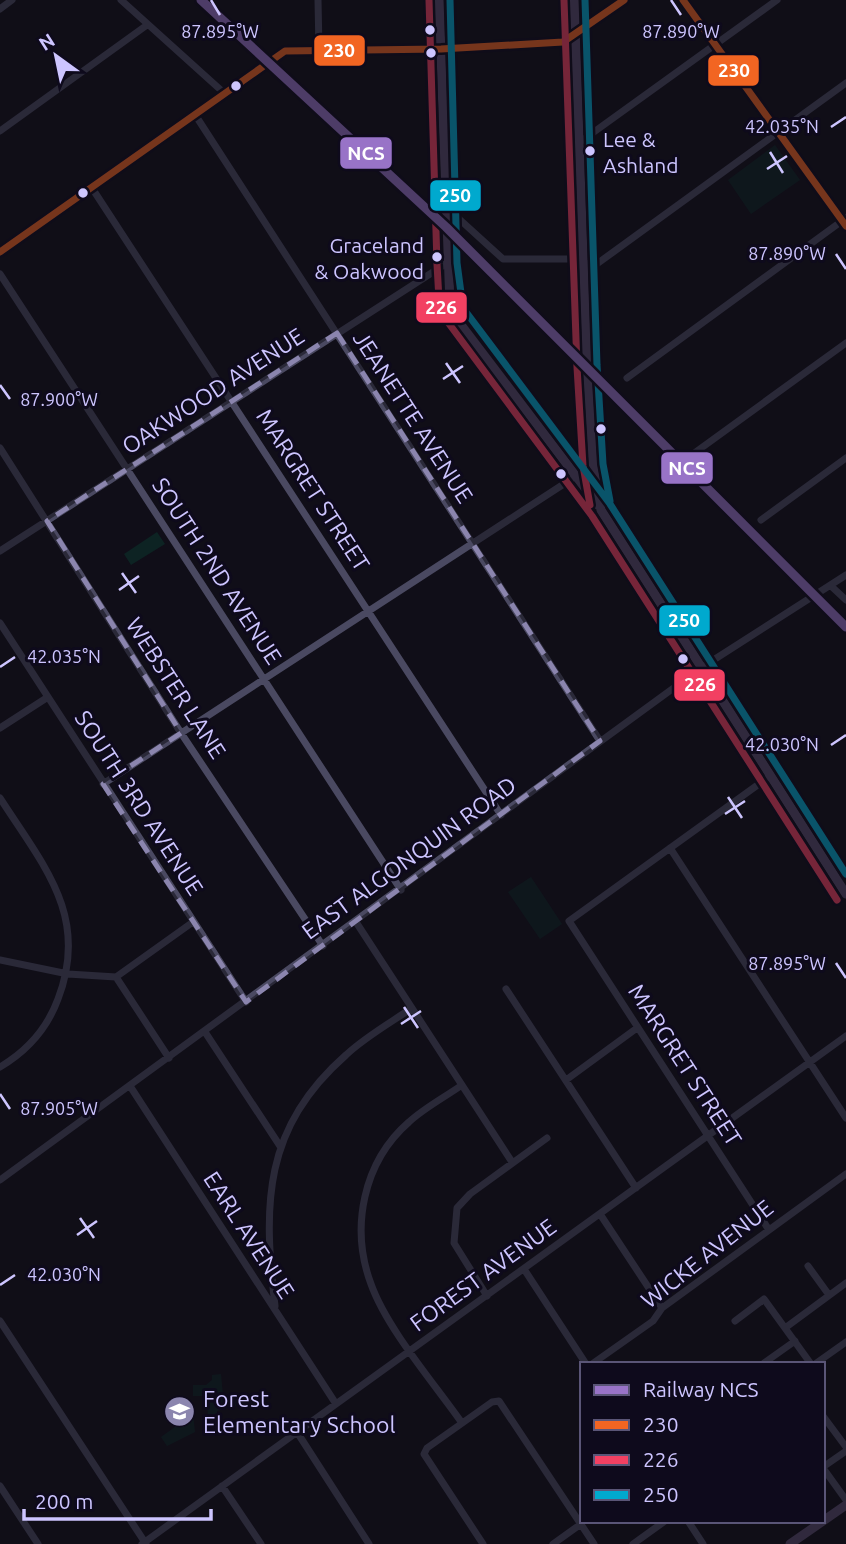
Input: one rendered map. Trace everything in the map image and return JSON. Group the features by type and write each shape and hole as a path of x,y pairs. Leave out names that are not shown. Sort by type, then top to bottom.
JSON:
{"main road":[{"path":"439,0 449,298 458,321 601,510 846,894"},
{"path":"574,0 582,262 593,465 601,510"},
{"path":"825,1520 846,1505"},
{"path":"790,1544 820,1523"}],"street":[{"path":"0,9 12,0"},
{"path":"121,0 223,92"},
{"path":"318,0 319,50"},
{"path":"0,252 223,92 285,51 441,49 563,42 624,0"},
{"path":"627,378 845,222 683,0"},
{"path":"580,142 777,0"},
{"path":"0,131 148,25"},
{"path":"446,216 458,218 503,259 573,258 594,265 846,83"},
{"name":"JEANETTE AVENUE","path":"194,113 600,741"},
{"name":"MARGRET STREET","path":"92,188 501,815"},
{"name":"OAKWOOD AVENUE","path":"0,551 447,263"},
{"name":"SOUTH 2ND AVENUE","path":"0,274 401,890"},
{"path":"694,454 846,343"},
{"name":"WEBSTER LANE","path":"0,448 181,733 323,946"},
{"path":"761,520 846,458"},
{"path":"103,783 593,465"},
{"name":"EAST ALGONQUIN ROAD","path":"0,1180 401,890 701,668 846,575"},
{"path":"831,586 846,600"},
{"name":"SOUTH 3RD AVENUE","path":"0,623 246,1002"},
{"path":"0,728 48,697"},
{"path":"770,776 670,848 846,1118"},
{"path":"0,798 58,891 68,922 71,948 68,974 50,1020 39,1035 0,1068"},
{"name":"MARGRET STREET","path":"670,848 569,921 769,1230"},
{"path":"0,960 68,974 116,977 193,922"},
{"path":"356,922 512,1162"},
{"path":"116,977 169,1058"},
{"path":"506,989 636,1188"},
{"path":"275,1309 267,1218 280,1146 321,1079 348,1053 412,1008"},
{"path":"566,1080 637,1028"},
{"path":"205,1032 280,1146"},
{"name":"FOREST AVENUE","path":"145,1543 846,1036"},
{"path":"462,1085 408,1122 379,1158 365,1191 360,1223 362,1253 371,1285 411,1350 462,1423"},
{"name":"EARL AVENUE","path":"130,1086 336,1404"},
{"path":"487,1296 454,1242 454,1218 464,1199 547,1138"},
{"name":"WICKE AVENUE","path":"595,1362 653,1321 662,1308 846,1174"},
{"path":"600,1214 662,1308"},
{"path":"808,1266 829,1296"},
{"path":"524,1269 585,1362"},
{"path":"785,1328 846,1283"},
{"path":"734,1321 764,1299 811,1362"},
{"path":"1,1325 145,1543"},
{"path":"765,1362 795,1341"},
{"path":"816,1362 843,1344 846,1354"},
{"path":"483,1544 424,1454 426,1448 492,1402 499,1401 580,1522"},
{"path":"825,1419 846,1449 825,1465"},
{"path":"297,1432 369,1544"},
{"path":"825,1470 846,1500"},
{"path":"0,1486 38,1544"},
{"path":"222,1486 261,1544"},
{"path":"633,1544 662,1523"},
{"path":"689,1523 703,1544"},
{"path":"553,1544 581,1524 594,1544"}],"highlighted area":[{"path":"337,333 600,741 246,1002 103,784 181,733 47,521"}],"green space":[{"path":"775,145 800,180 751,214 728,180"},
{"path":"157,532 165,544 131,565 124,554"},
{"path":"531,877 562,924 540,939 508,892"},
{"path":"221,1374 223,1396 236,1396 236,1406 217,1411 217,1417 208,1418 207,1396 193,1396 193,1385 206,1385 212,1380 212,1375"},
{"path":"193,1414 195,1432 167,1446 161,1437"}],"rail line":[{"name":"NCS","path":"201,0 446,227 846,627"}],"transit line":[{"name":"226","path":"429,0 437,264 439,300 444,317 592,516 837,900"},
{"name":"250","path":"450,0 457,263 463,308 610,504 846,874"},
{"name":"226","path":"564,0 577,367 583,466 590,505"},
{"name":"250","path":"585,0 597,365 603,464 610,501"},
{"name":"230","path":"0,252 285,51 441,49 563,42 624,0"},
{"name":"230","path":"683,0 846,226"}],"place":[{"name":"Lee & Ashland","path":"590,151"},
{"name":"Graceland & Oakwood","path":"437,257"},
{"name":"Forest Elementary School","path":"180,1412"}]}
